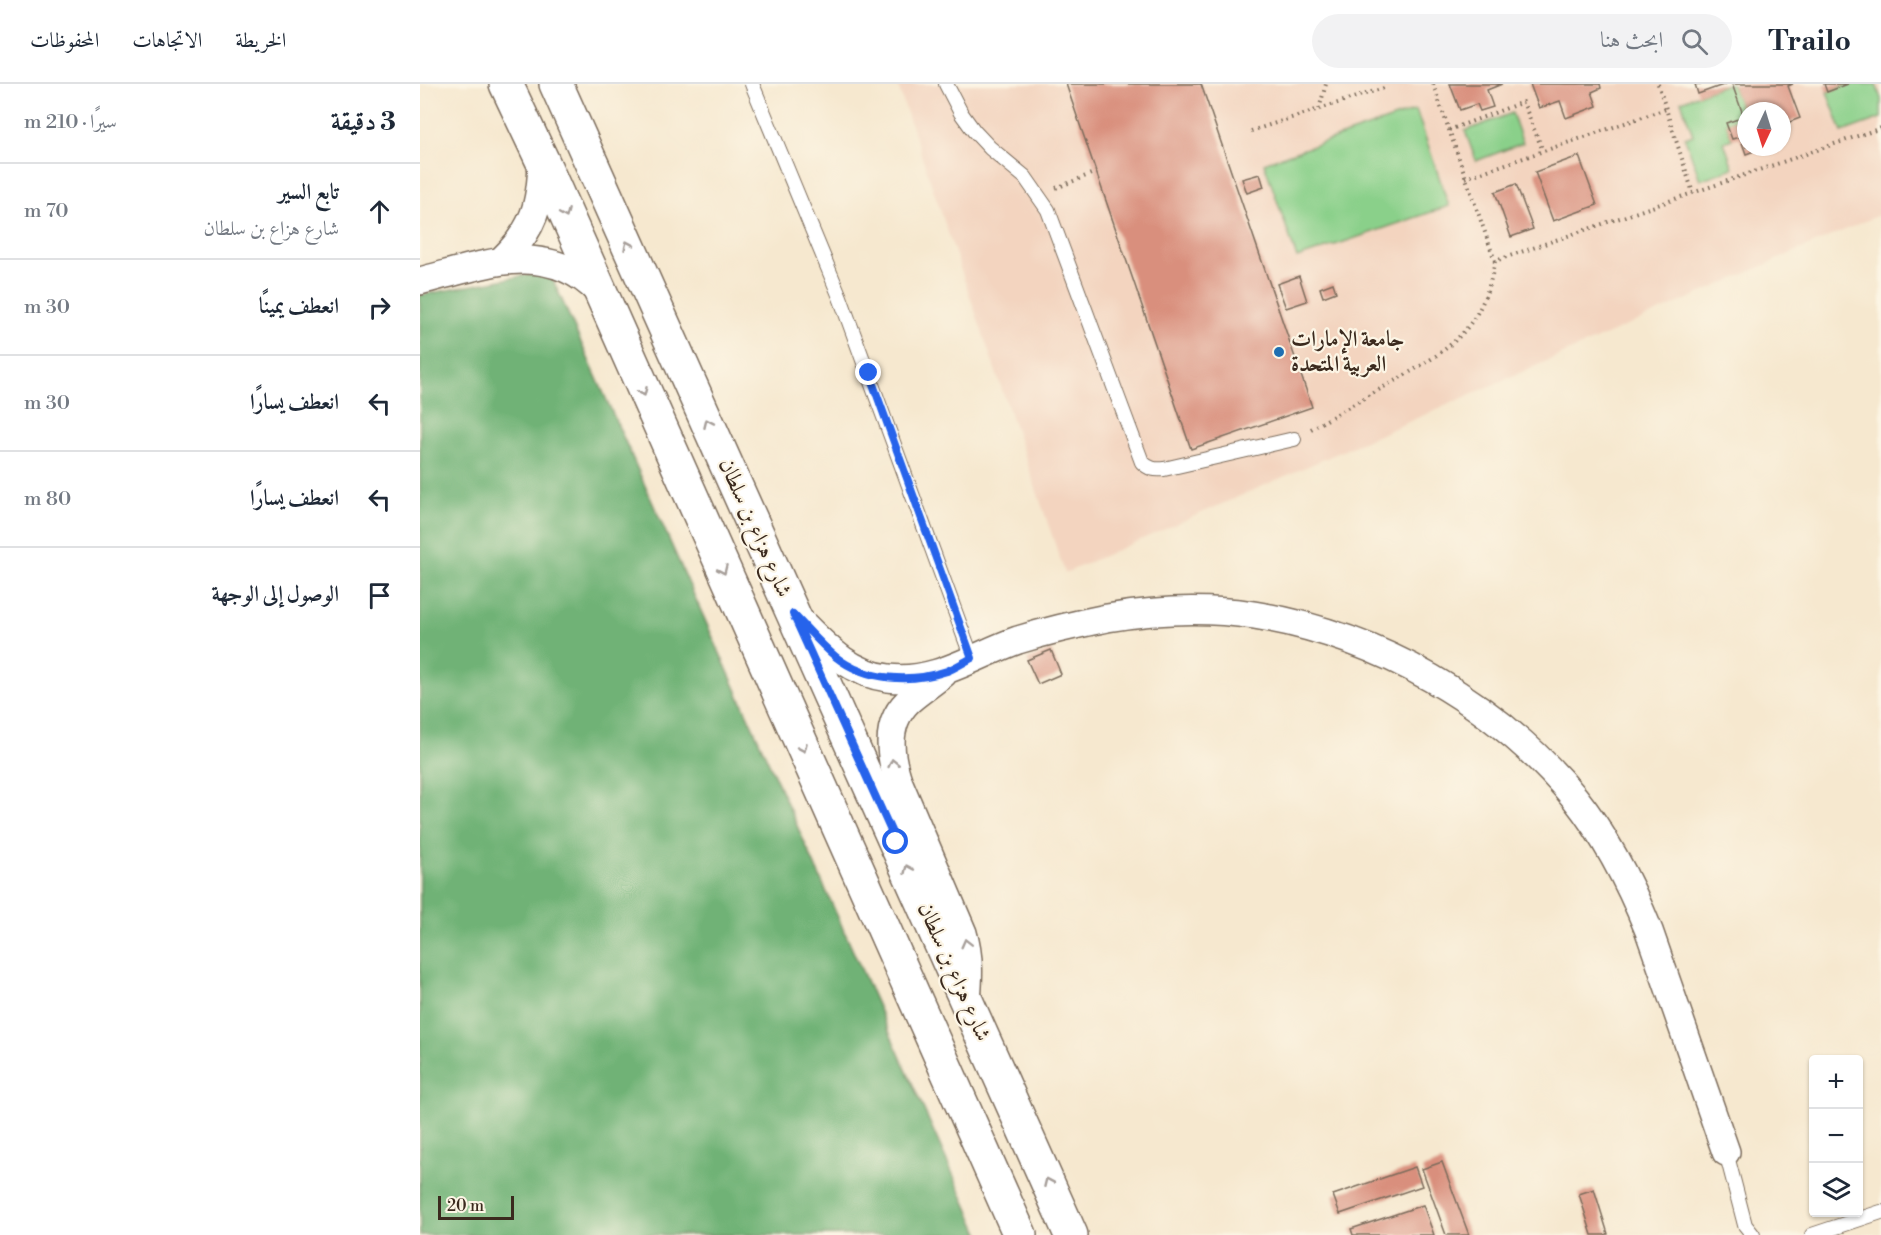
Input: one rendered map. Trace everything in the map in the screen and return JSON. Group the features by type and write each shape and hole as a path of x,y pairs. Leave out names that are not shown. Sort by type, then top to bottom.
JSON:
{"main road":[{"name":"شارع هزاع بن سلطان","path":"506,84 542,160 1020,1235"},
{"name":"شارع هزاع بن سلطان","path":"556,84 1071,1235"}],"street":[{"path":"501,261 517,245 530,226 538,205 542,183 542,160"},
{"path":"420,281 501,261 538,260 555,263 572,270 586,279 599,292"},
{"path":"967,1001 970,971 963,933 899,783 891,758 892,727 898,712 911,698 946,671 972,658 1062,627 1109,618 1157,613 1252,615 1292,623 1350,640 1396,660 1441,684 1483,712 1550,770 1575,799 1607,846 1635,896 1726,1152"},
{"path":"793,614 836,657 861,671 889,678 903,678 946,671"}],"lane":[{"path":"752,84 840,297 972,658"},
{"path":"946,84 961,113 974,131 990,148 1025,177 1053,222 1142,462 1148,468 1164,469 1294,439"},
{"path":"1726,1152 1745,1225 1753,1235"},
{"path":"1812,1235 1881,1212"}],"path":[{"path":"1319,109 1326,84"},
{"path":"1294,439 1444,351 1469,327 1479,312 1489,287 1495,261 1433,84"},
{"path":"1658,84 1693,193"},
{"path":"1251,131 1387,87"},
{"path":"1449,130 1523,102 1542,151"},
{"path":"1465,178 1666,109"},
{"path":"1495,261 1881,128"},
{"path":"1038,195 1096,172"}],"shaded area":[{"name":"جامعة الإمارات العربية المتحدة","path":"897,84 1881,84 1881,214 1065,573"}],"green space":[{"path":"1732,84 1739,102 1737,119 1726,123 1732,139 1724,142 1733,168 1700,180 1685,138 1693,135 1681,101"},
{"path":"1849,84 1876,84 1881,99 1881,118 1842,132 1827,92"},
{"path":"1416,110 1449,206 1297,258 1264,163"},
{"path":"1512,113 1523,143 1476,161 1465,131"},
{"path":"549,271 980,1235 420,1235 420,295"}],"building":[{"path":"1066,84 1201,84 1312,407 1191,449"},
{"path":"1450,84 1502,84 1487,90 1493,107 1480,111 1477,104 1460,110"},
{"path":"1530,84 1600,84 1601,88 1592,92 1597,106 1566,118 1560,101 1539,108"},
{"path":"1695,84 1726,84 1698,94"},
{"path":"1732,84 1793,84 1788,86 1800,118 1791,122 1791,102 1739,102"},
{"path":"1824,84 1848,84 1827,92"},
{"path":"1737,119 1737,138 1732,139 1726,123"},
{"path":"1579,156 1597,205 1553,221 1535,172"},
{"path":"1260,174 1264,187 1247,193 1242,179"},
{"path":"1516,184 1533,229 1511,237 1495,192"},
{"path":"1299,276 1307,301 1286,308 1277,284"},
{"path":"1333,283 1336,292 1323,297 1320,288"},
{"path":"1051,650 1061,674 1038,684 1027,660"},
{"path":"1442,1162 1469,1235 1446,1235 1422,1169"},
{"path":"1415,1167 1422,1186 1340,1214 1333,1195"},
{"path":"1594,1189 1608,1234 1592,1235 1579,1194"},
{"path":"1423,1205 1434,1235 1353,1235 1351,1229"}],"place":[{"name":"جامعة الإمارات العربية المتحدة","path":"1279,352"}],"route":[{"path":"869,373 972,658 946,671 918,677 889,678 875,675 848,665 836,657 793,614 896,842"}]}
